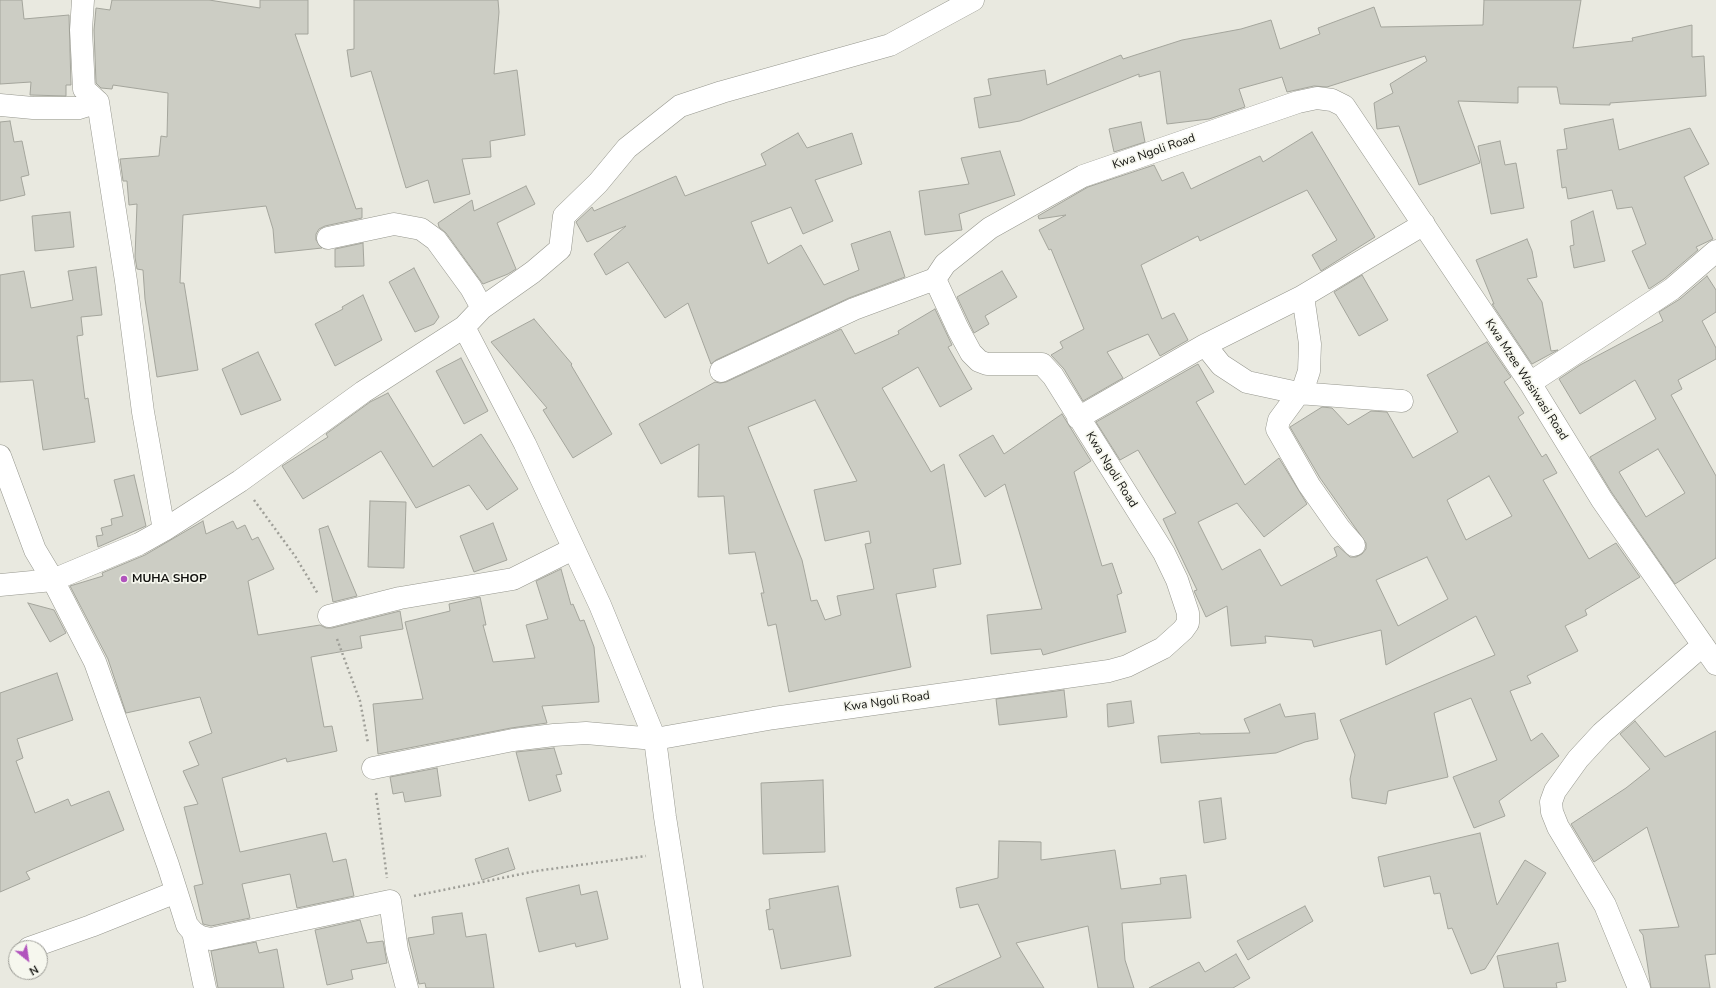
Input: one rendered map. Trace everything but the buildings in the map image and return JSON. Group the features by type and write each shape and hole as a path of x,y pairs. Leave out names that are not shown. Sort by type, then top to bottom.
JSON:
{"street":[{"path":"83,0 81,30 84,89 98,102 126,280 143,412 164,530"},
{"path":"0,585 53,580 139,544 164,530 240,481 362,392 464,327 482,308 533,272 560,249 564,216 598,183 627,148 680,106 722,92 890,45 973,0"},
{"name":"Kwa Ngoli Road","path":"655,739 774,718 1109,671 1127,666 1163,648 1174,639 1188,623 1188,613 1185,601 1177,580 1164,553 1053,376 1042,364 987,364 979,361 971,353 936,279 945,264 990,228 1083,176 1298,102 1316,98 1332,100"},
{"name":"Kwa Mzee Wasiwasi Road","path":"1332,100 1344,106 1530,383 1602,500 1716,664"},
{"path":"0,105 33,108 79,108 98,102"},
{"path":"328,238 394,224 421,229 436,240 471,288 482,308"},
{"path":"1078,418 1205,346 1303,296 1424,224"},
{"path":"1530,383 1672,289 1716,251"},
{"path":"722,371 854,309 936,279"},
{"path":"1303,296 1308,320 1310,361 1306,379 1279,420 1277,429 1309,485 1340,529 1354,545"},
{"path":"464,327 525,444 620,652 655,739 665,817 692,988"},
{"path":"1205,346 1221,365 1247,382 1298,392 1402,401"},
{"path":"0,456 35,550 53,580 95,662 187,925 193,932 201,937 211,939 390,901 396,950 407,988"},
{"path":"329,616 400,598 513,579 573,549"},
{"path":"1639,988 1604,905 1558,827 1552,812 1551,802 1555,791 1578,759 1602,734 1703,645"},
{"path":"372,768 513,740 554,734 586,733 655,739"},
{"path":"48,941 91,926 176,892"},
{"path":"193,932 205,988"}],"place":[{"name":"MUHA SHOP","path":"124,579"}]}
